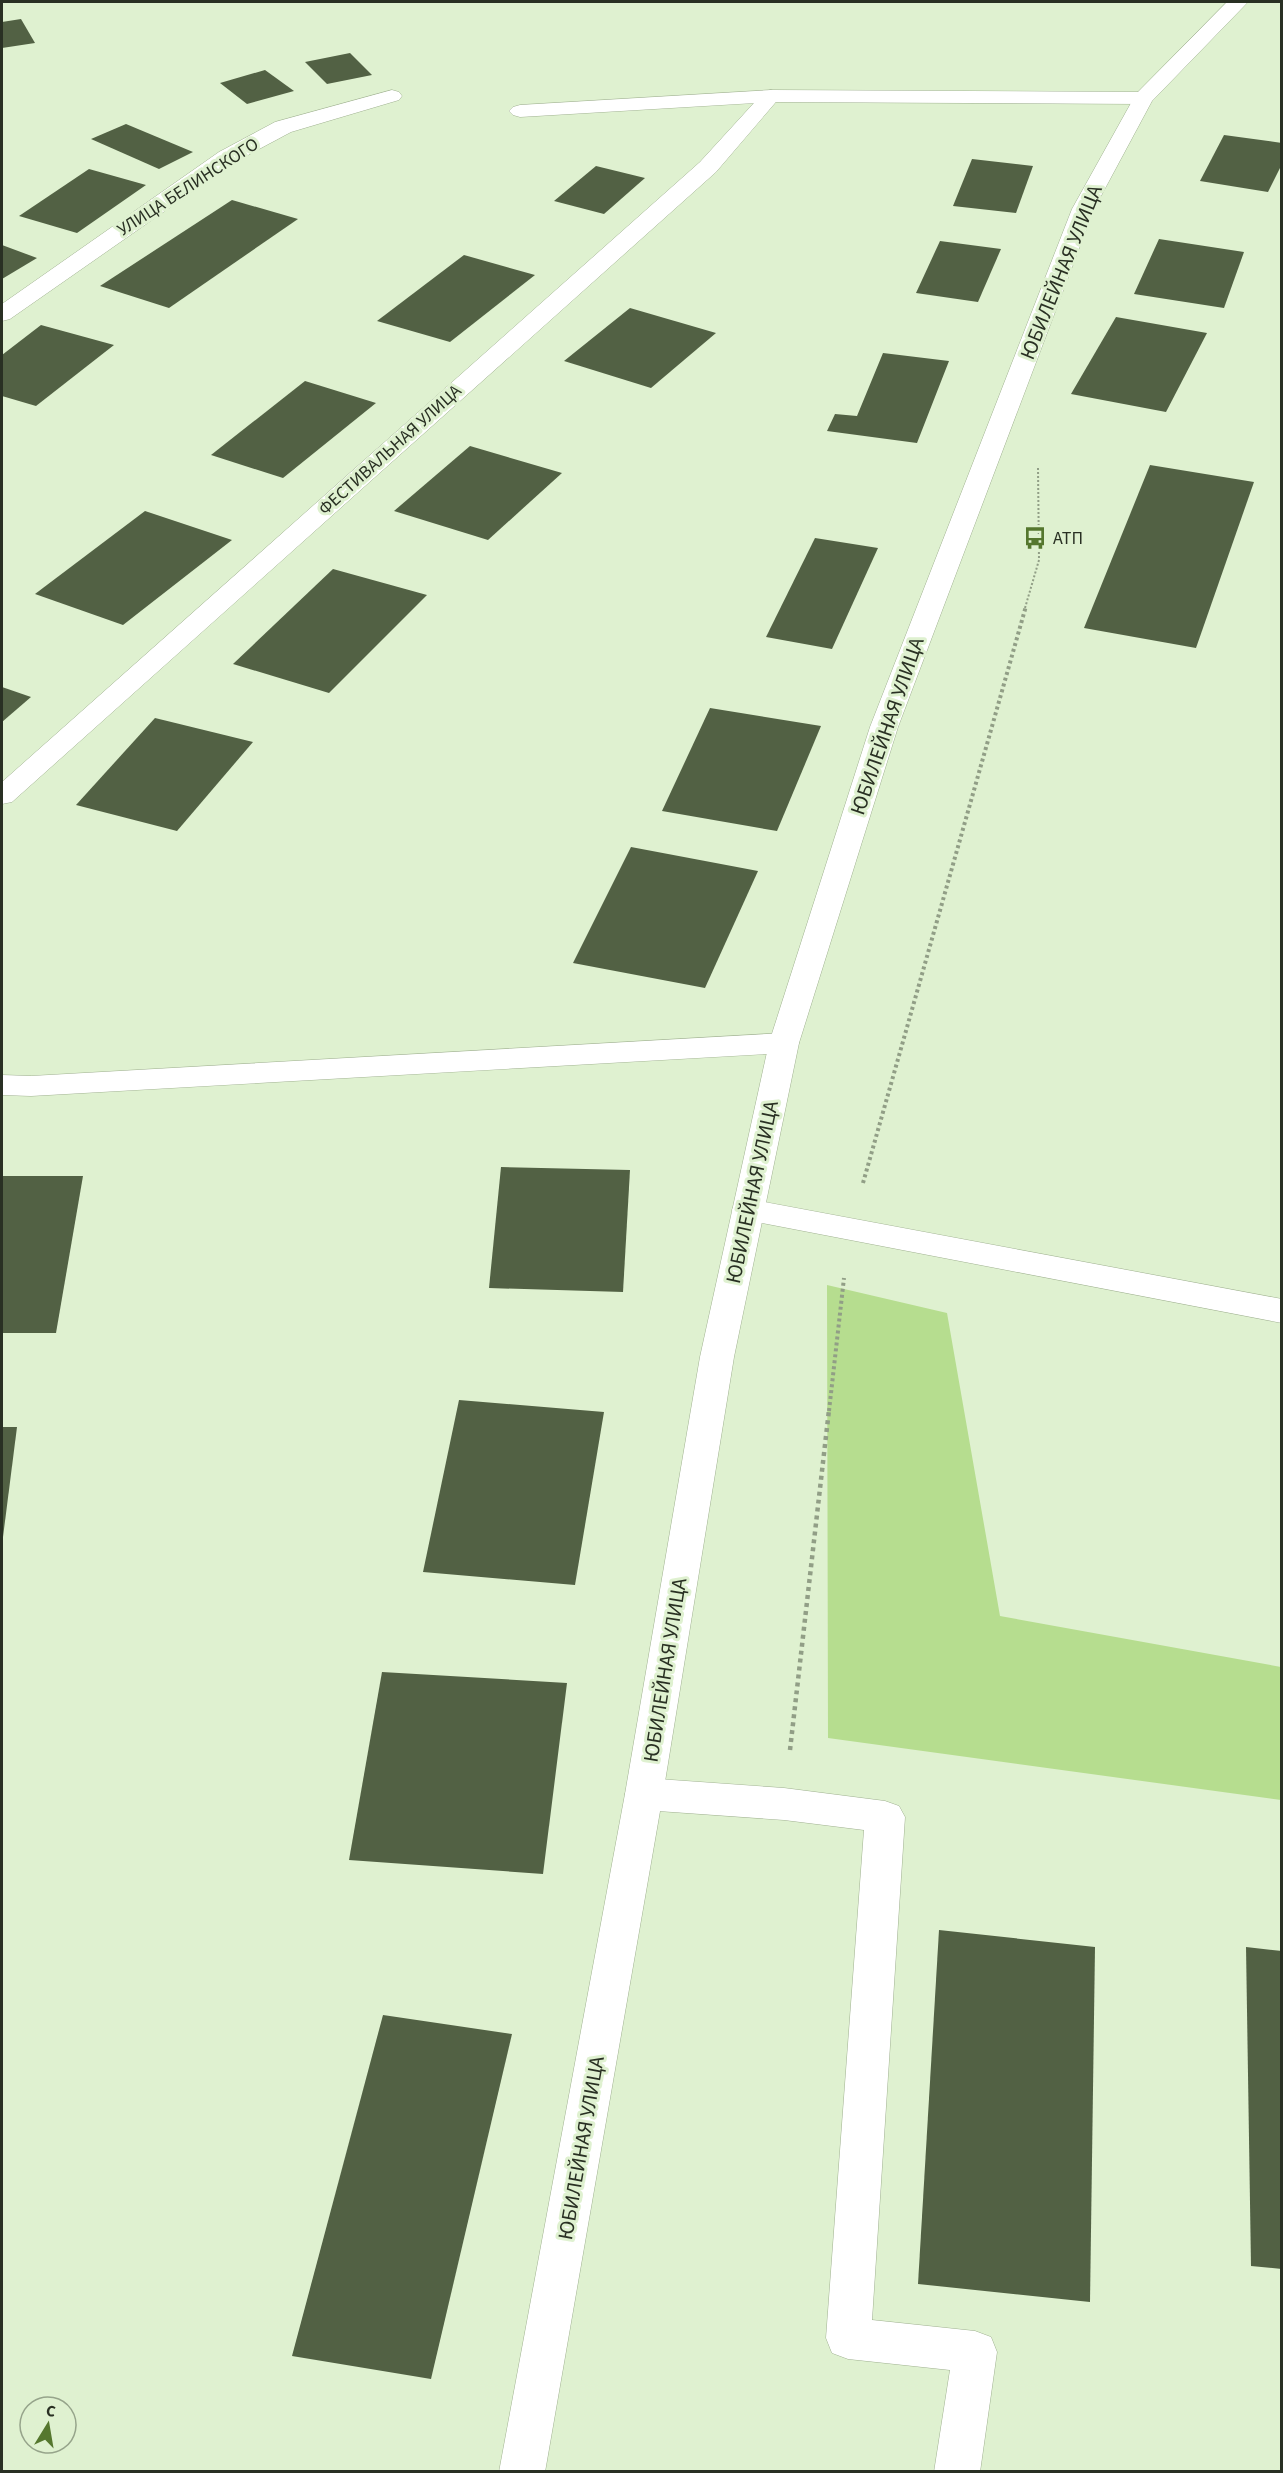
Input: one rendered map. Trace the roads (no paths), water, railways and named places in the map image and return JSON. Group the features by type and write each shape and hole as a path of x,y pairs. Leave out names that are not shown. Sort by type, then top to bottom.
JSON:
{"street":[{"name":"ЮБИЛЕЙНАЯ УЛИЦА","path":"522,2472 644,1794 717,1357 784,1043 884,727 1083,209 1143,98 1238,2"},
{"name":"УЛИЦА БЕЛИНСКОГО","path":"2,314 227,157 283,127 392,96"},
{"path":"520,111 771,96 1143,98"},
{"name":"ФЕСТИВАЛЬНАЯ УЛИЦА","path":"2,796 708,167 771,96"},
{"path":"2,1085 31,1086 784,1043"},
{"path":"748,1210 1281,1311"},
{"path":"644,1794 784,1804 885,1817 848,2338 975,2352 957,2472"}],"place":[{"name":"АТП","path":"1035,538"}]}
